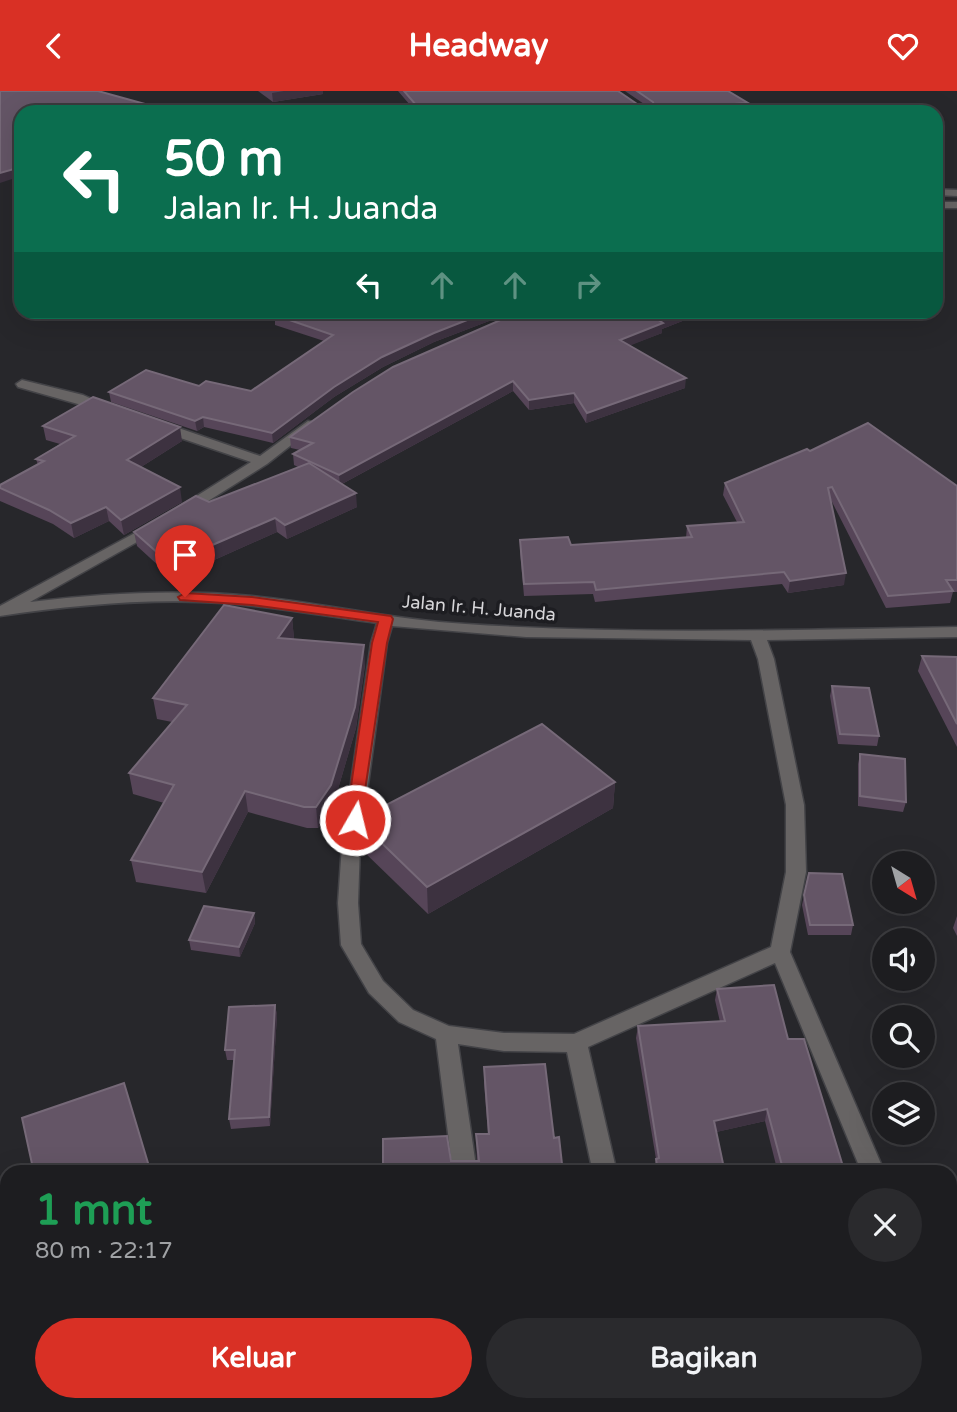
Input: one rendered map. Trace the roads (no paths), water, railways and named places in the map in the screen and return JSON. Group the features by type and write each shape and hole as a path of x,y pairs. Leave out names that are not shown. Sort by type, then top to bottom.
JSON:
{"street":[{"path":"22,384 79,398 119,412"},
{"path":"1,611 203,500 262,461 319,417"},
{"path":"145,421 262,461"},
{"name":"Jalan Ir. H. Juanda","path":"1,611 94,600 185,597 252,601 442,627 556,635 757,636 957,632"},
{"path":"386,619 379,643 351,845 348,903 351,945 376,987 406,1016 446,1034 504,1042 576,1043 780,952"},
{"path":"757,636 765,659 795,804 796,872 780,952 871,1165"},
{"path":"446,1034 464,1165"},
{"path":"576,1043 603,1165"}]}
